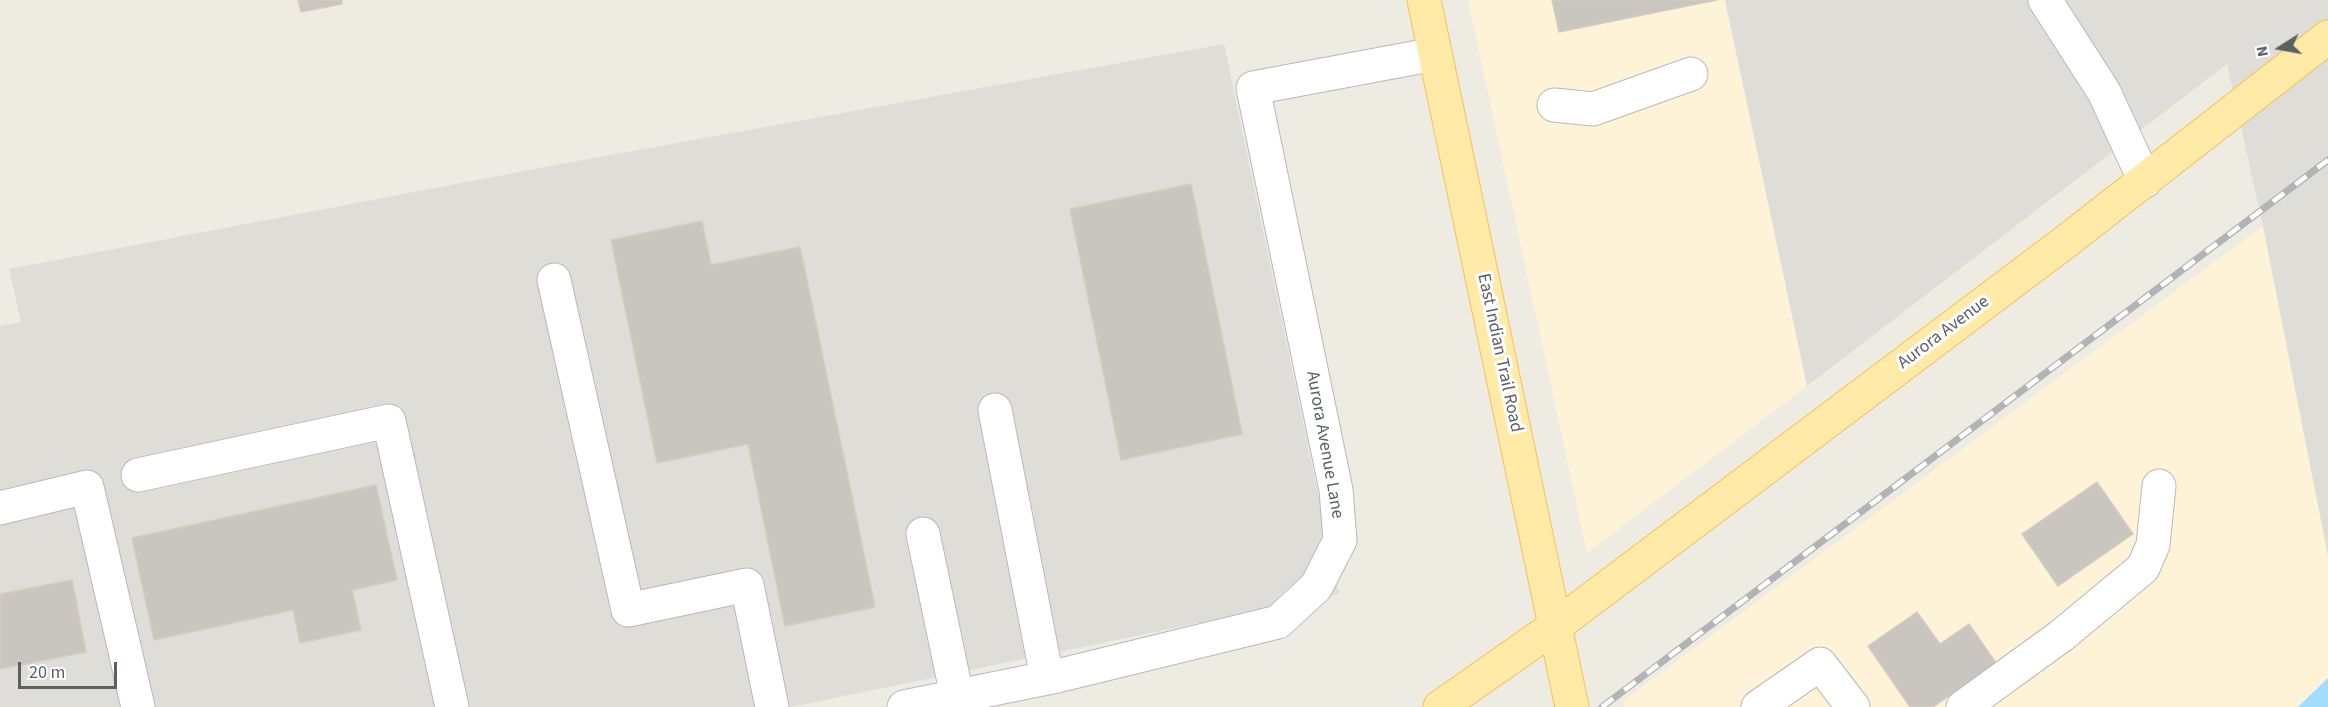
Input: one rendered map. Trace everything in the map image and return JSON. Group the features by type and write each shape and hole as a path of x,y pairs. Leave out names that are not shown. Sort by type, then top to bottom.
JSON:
{"main road":[{"name":"East Indian Trail Road","path":"1424,0 1557,625 1572,707"},
{"name":"Aurora Avenue","path":"1440,707 1557,625 2145,181 2328,37"}],"street":[{"path":"2045,0 2104,92 2145,181"},
{"name":"Aurora Avenue Lane","path":"904,707 1047,678 1278,622 1316,587 1340,540 1336,490 1253,88 1435,54"},
{"path":"1554,105 1593,109 1691,74"},
{"path":"554,280 628,610 747,585 771,707"},
{"path":"995,410 1047,678"},
{"path":"138,475 389,421 452,707"},
{"path":"1963,707 2061,636 2143,568 2153,545 2159,486"},
{"path":"0,508 87,487 138,707"},
{"path":"923,534 957,696"},
{"path":"1758,707 1820,664 1853,707"}],"shaded area":[{"path":"1468,0 1725,0 1807,386 1587,553"},
{"path":"1725,0 2328,0 2328,556 2263,226 2227,64 1807,386"},
{"path":"1224,44 1339,594 791,707 0,707 0,326 21,322 9,269 561,164"},
{"path":"2263,226 2328,556 2328,678 2298,707 1624,707 1623,701"}],"water":[{"path":"2328,678 2328,707 2298,707"}],"building":[{"path":"298,0 342,0 342,4 301,12"},
{"path":"1552,0 1717,0 1559,32"},
{"path":"1191,184 1242,434 1121,460 1070,209"},
{"path":"702,221 711,265 800,247 875,607 785,626 748,444 657,463 611,240"},
{"path":"2097,482 2133,534 2058,586 2022,534"},
{"path":"376,485 397,580 352,590 361,630 300,643 293,610 154,640 132,538"},
{"path":"72,580 86,652 0,669 0,594"},
{"path":"1917,612 1940,644 1969,624 1996,663 1933,707 1910,707 1868,646"}],"railway":[{"path":"1602,707 2328,160"}]}
